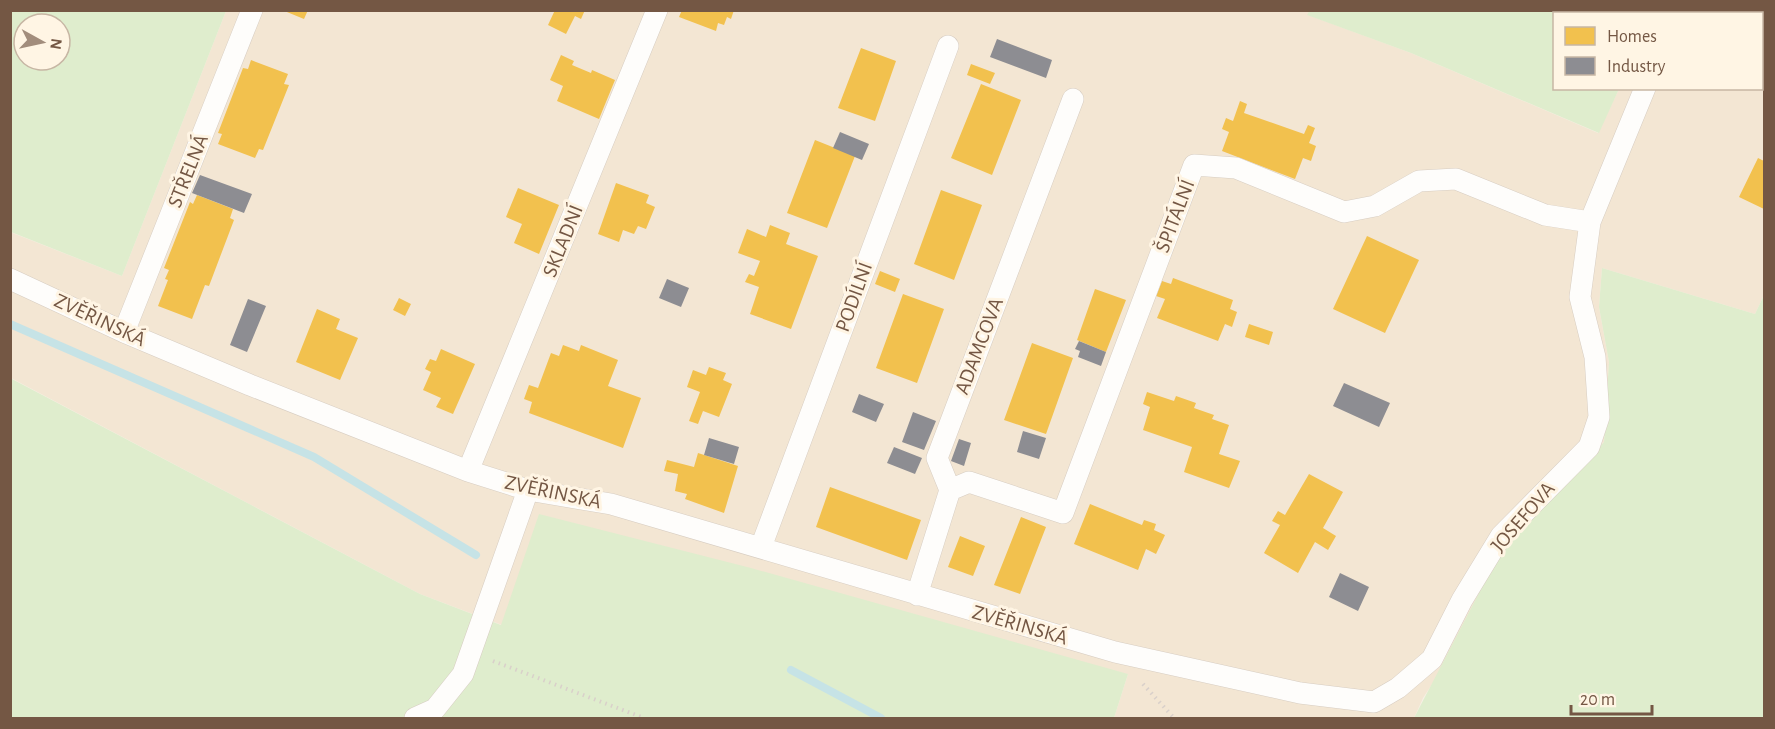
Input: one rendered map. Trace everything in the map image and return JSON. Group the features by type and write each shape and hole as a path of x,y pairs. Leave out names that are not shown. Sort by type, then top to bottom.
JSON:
{"street":[{"name":"STŘELNÁ","path":"124,332 252,10"},
{"name":"SKLADNÍ","path":"468,471 657,10"},
{"name":"PODÍLNÍ","path":"761,547 948,46"},
{"name":"JOSEFOVA","path":"1115,652 1300,693 1374,702 1398,688 1432,659 1462,600 1501,536 1589,447 1599,417 1595,357 1580,297 1590,222 1644,90"},
{"name":"ADAMCOVA","path":"950,490 937,458 1073,99"},
{"name":"ŠPITÁLNÍ","path":"950,490 969,482 1063,513 1194,165 1236,168 1344,212 1375,206 1419,181 1456,179 1545,215 1590,222"},
{"name":"ZVĚŘINSKÁ","path":"10,279 124,332 250,385 468,471 528,490 611,504 1115,652"},
{"path":"415,718 435,709 463,674 528,490"},
{"path":"917,595 950,490"}],"path":[{"path":"471,652 644,718"}],"shaded area":[{"path":"226,11 1310,11 1308,15 1411,53 1598,133 1619,90 1763,90 1763,12 1654,11 1764,11 1764,295 1755,314 1602,268 1599,307 1609,362 1604,442 1555,496 1423,698 1414,718 1114,718 1128,674 502,625 420,594 11,378 10,232 122,276"}],"green space":[{"path":"1310,10 1654,10 1654,12 1553,12 1553,90 1619,90 1599,133 1411,53 1307,15"},
{"path":"10,11 226,11 122,276 11,232"},
{"path":"1602,268 1755,314 1764,295 1764,718 1414,718 1504,545 1555,496 1604,442 1609,362 1599,307"},
{"path":"10,378 420,594 501,625 539,514 751,568 1128,674 1114,718 11,718"}],"building: Homes":[{"path":"282,10 308,10 304,19"},
{"path":"555,10 585,10 581,19 575,16 566,34 548,25"},
{"path":"682,10 734,10 731,19 727,17 724,25 718,23 716,31 679,17"},
{"path":"861,48 896,61 875,121 838,108"},
{"path":"561,55 574,61 572,65 591,73 592,70 615,80 599,119 557,101 563,86 550,80"},
{"path":"251,60 288,74 284,84 289,85 263,150 259,149 255,158 218,144 222,134 218,133 243,68 248,69"},
{"path":"971,64 995,73 990,84 967,75"},
{"path":"981,84 1021,100 992,175 951,158"},
{"path":"1240,101 1247,104 1244,113 1304,134 1308,125 1315,128 1309,143 1316,146 1311,161 1303,158 1295,179 1222,151 1229,132 1222,129 1226,118 1233,121"},
{"path":"815,140 855,156 827,228 787,213"},
{"path":"1758,158 1764,161 1764,209 1739,197"},
{"path":"616,183 649,195 646,203 655,207 646,229 638,226 634,234 623,230 619,242 598,234"},
{"path":"518,188 559,205 539,254 514,243 522,224 506,217"},
{"path":"941,190 982,205 954,280 914,264"},
{"path":"197,195 233,209 230,218 234,220 209,286 205,285 192,319 158,306 168,280 165,279 169,270 164,268 190,202 193,204"},
{"path":"770,225 790,233 786,244 818,256 791,329 750,314 759,287 745,282 749,274 754,276 760,261 738,253 747,229 766,237"},
{"path":"1367,236 1419,260 1385,333 1333,309"},
{"path":"880,271 900,279 895,292 875,284"},
{"path":"1173,278 1233,300 1230,309 1237,312 1232,327 1225,324 1218,341 1157,318 1165,299 1156,296 1162,281 1171,284"},
{"path":"1095,289 1126,300 1106,352 1077,340"},
{"path":"903,294 944,309 917,383 876,368"},
{"path":"399,298 411,304 405,316 393,310"},
{"path":"317,309 340,319 336,329 358,338 340,380 296,362"},
{"path":"1249,324 1273,332 1269,345 1245,337"},
{"path":"1032,343 1073,358 1046,434 1004,420"},
{"path":"563,345 579,351 581,345 618,360 608,386 641,398 623,448 529,413 532,402 524,399 529,385 538,388 551,353 559,356"},
{"path":"441,349 475,364 453,414 436,407 441,398 423,390 431,372 425,369 430,359 436,361"},
{"path":"709,367 726,373 723,380 732,384 719,417 703,411 698,424 689,421 700,392 687,387 693,370 706,375"},
{"path":"1147,392 1174,401 1176,396 1196,403 1194,408 1214,415 1212,419 1229,425 1219,454 1240,461 1229,488 1184,472 1192,447 1143,430 1150,407 1143,404"},
{"path":"698,453 738,466 724,513 685,499 687,494 675,491 678,474 664,471 667,460 694,467"},
{"path":"1309,474 1343,492 1323,528 1336,536 1328,550 1315,542 1298,573 1264,553 1280,525 1272,521 1278,511 1285,515"},
{"path":"830,487 921,520 907,560 816,527"},
{"path":"1090,504 1142,525 1144,520 1156,524 1154,530 1165,535 1156,554 1146,549 1138,570 1074,544"},
{"path":"1021,517 1046,527 1020,594 994,585"},
{"path":"960,536 985,546 973,576 948,567"}],"building: Industry":[{"path":"997,39 1052,60 1046,78 990,57"},
{"path":"840,132 869,144 862,160 833,148"},
{"path":"200,175 252,194 244,213 192,193"},
{"path":"667,279 689,288 681,307 659,298"},
{"path":"248,299 266,306 247,352 230,345"},
{"path":"1079,341 1106,352 1101,366 1078,357 1080,351 1075,349"},
{"path":"1344,383 1390,403 1379,427 1333,406"},
{"path":"859,394 884,404 876,422 852,412"},
{"path":"913,412 936,421 924,450 902,442"},
{"path":"1023,431 1046,438 1039,459 1017,452"},
{"path":"709,438 739,447 734,464 704,455"},
{"path":"959,439 971,443 964,466 951,461"},
{"path":"894,447 922,458 915,474 887,463"},
{"path":"1340,573 1369,587 1358,611 1329,597"}],"waterway":[{"path":"10,324 314,457 476,555"},
{"path":"791,670 881,718"}]}
